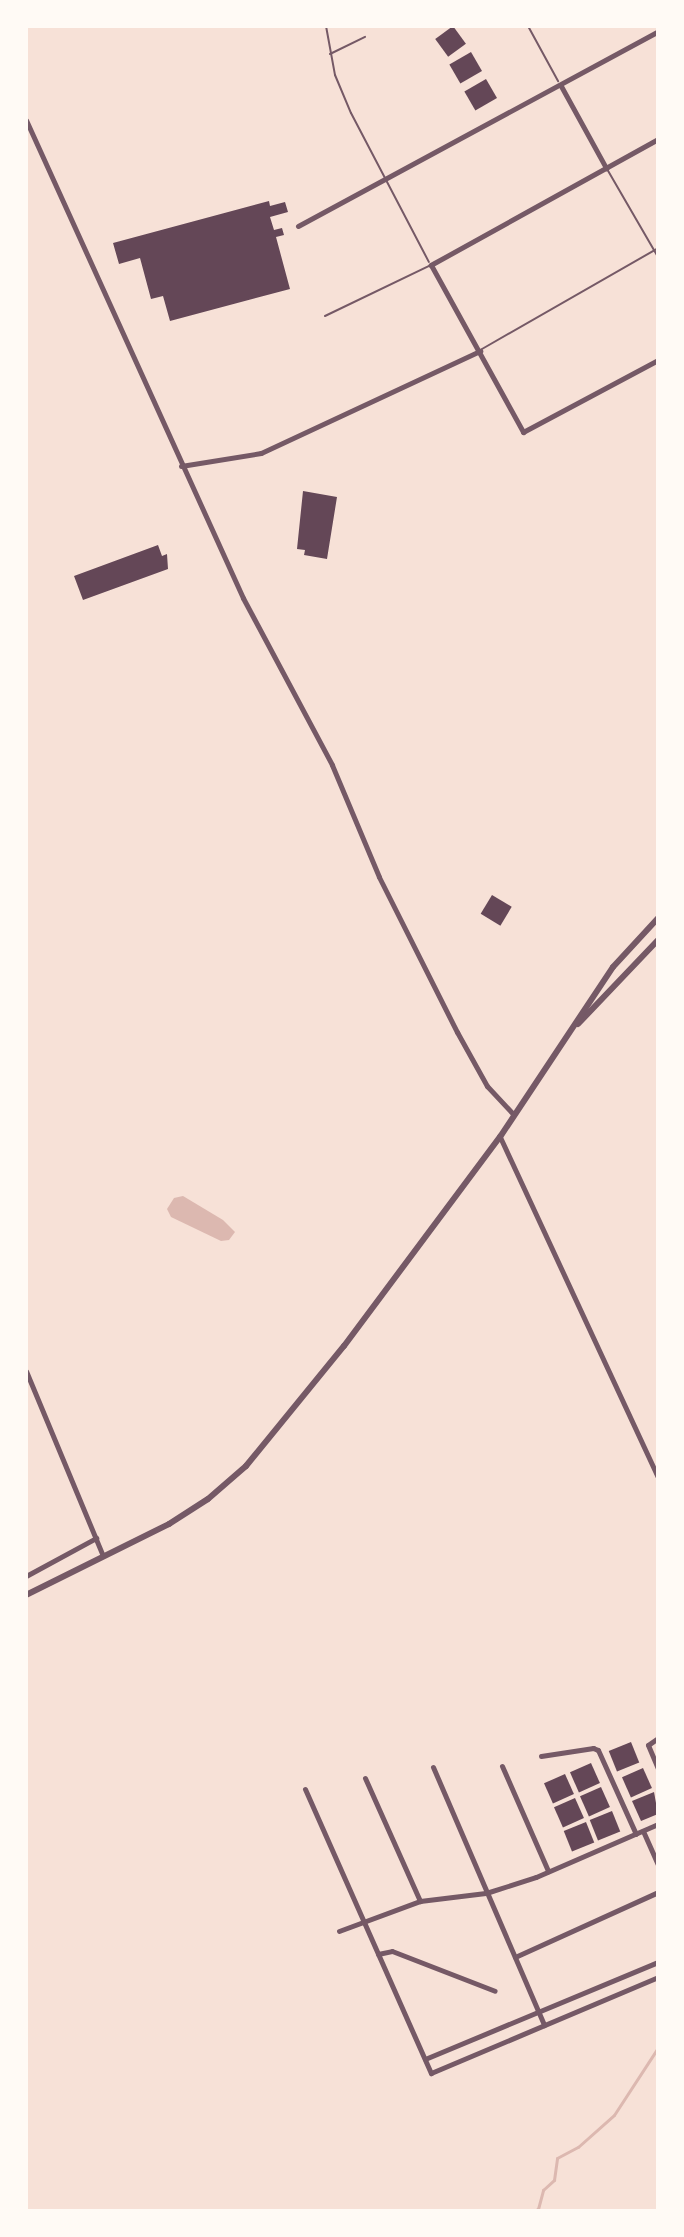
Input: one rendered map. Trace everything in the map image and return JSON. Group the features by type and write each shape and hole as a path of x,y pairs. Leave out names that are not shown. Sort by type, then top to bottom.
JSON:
{"street":[{"path":"298,226 658,31"},
{"path":"561,86 606,168"},
{"path":"26,120 141,367 181,466 247,606 332,765 379,877 487,1086 513,1114"},
{"path":"658,139 431,265 523,432 658,360"},
{"path":"181,466 261,453 480,351"},
{"path":"26,1595 169,1524 208,1499 246,1466 344,1346 500,1137 613,967 658,918"},
{"path":"564,1038 658,940"},
{"path":"500,1137 658,1478"},
{"path":"26,1371 103,1556"},
{"path":"26,1576 96,1538"},
{"path":"658,1738 648,1745 658,1768"},
{"path":"541,1756 593,1748 598,1750 636,1834"},
{"path":"502,1766 548,1871"},
{"path":"433,1767 544,2025"},
{"path":"365,1778 420,1901"},
{"path":"305,1789 431,2073 658,1977"},
{"path":"339,1931 420,1901 486,1893 548,1871 658,1824"},
{"path":"643,1831 658,1864"},
{"path":"515,1957 658,1892"},
{"path":"378,1954 392,1951 495,1991"},
{"path":"425,2059 658,1962"}],"lane":[{"path":"325,316 431,265 351,113 329,54 326,26"},
{"path":"528,26 561,86"},
{"path":"329,54 365,37"},
{"path":"606,168 658,257"},
{"path":"480,351 656,249"}],"shaded area":[{"path":"183,1196 223,1220 235,1232 229,1240 221,1241 171,1217 167,1209 174,1198"}],"building":[{"path":"453,26 466,44 448,57 435,39"},
{"path":"471,52 482,71 460,84 449,64"},
{"path":"486,79 497,98 475,111 464,92"},
{"path":"269,201 270,206 285,202 288,212 270,217 274,230 282,228 284,235 276,237 290,289 170,321 163,296 151,299 140,258 119,264 113,243"},
{"path":"303,491 337,497 327,559 304,555 305,550 297,549"},
{"path":"158,545 162,556 167,554 168,569 83,600 74,576"},
{"path":"492,895 512,907 500,926 481,914"},
{"path":"631,1742 639,1762 617,1771 609,1751"},
{"path":"591,1763 600,1783 579,1792 570,1772"},
{"path":"643,1768 652,1788 631,1797 622,1777"},
{"path":"565,1774 574,1794 553,1803 544,1783"},
{"path":"601,1787 610,1807 589,1816 580,1796"},
{"path":"654,1792 658,1814 641,1821 632,1801"},
{"path":"575,1798 584,1818 563,1827 554,1807"},
{"path":"612,1811 620,1831 598,1840 590,1820"},
{"path":"586,1822 594,1842 572,1851 564,1831"}],"waterway":[{"path":"534,2211 538,2209 543,2190 554,2180 557,2158 578,2147 614,2115 657,2049"}]}
